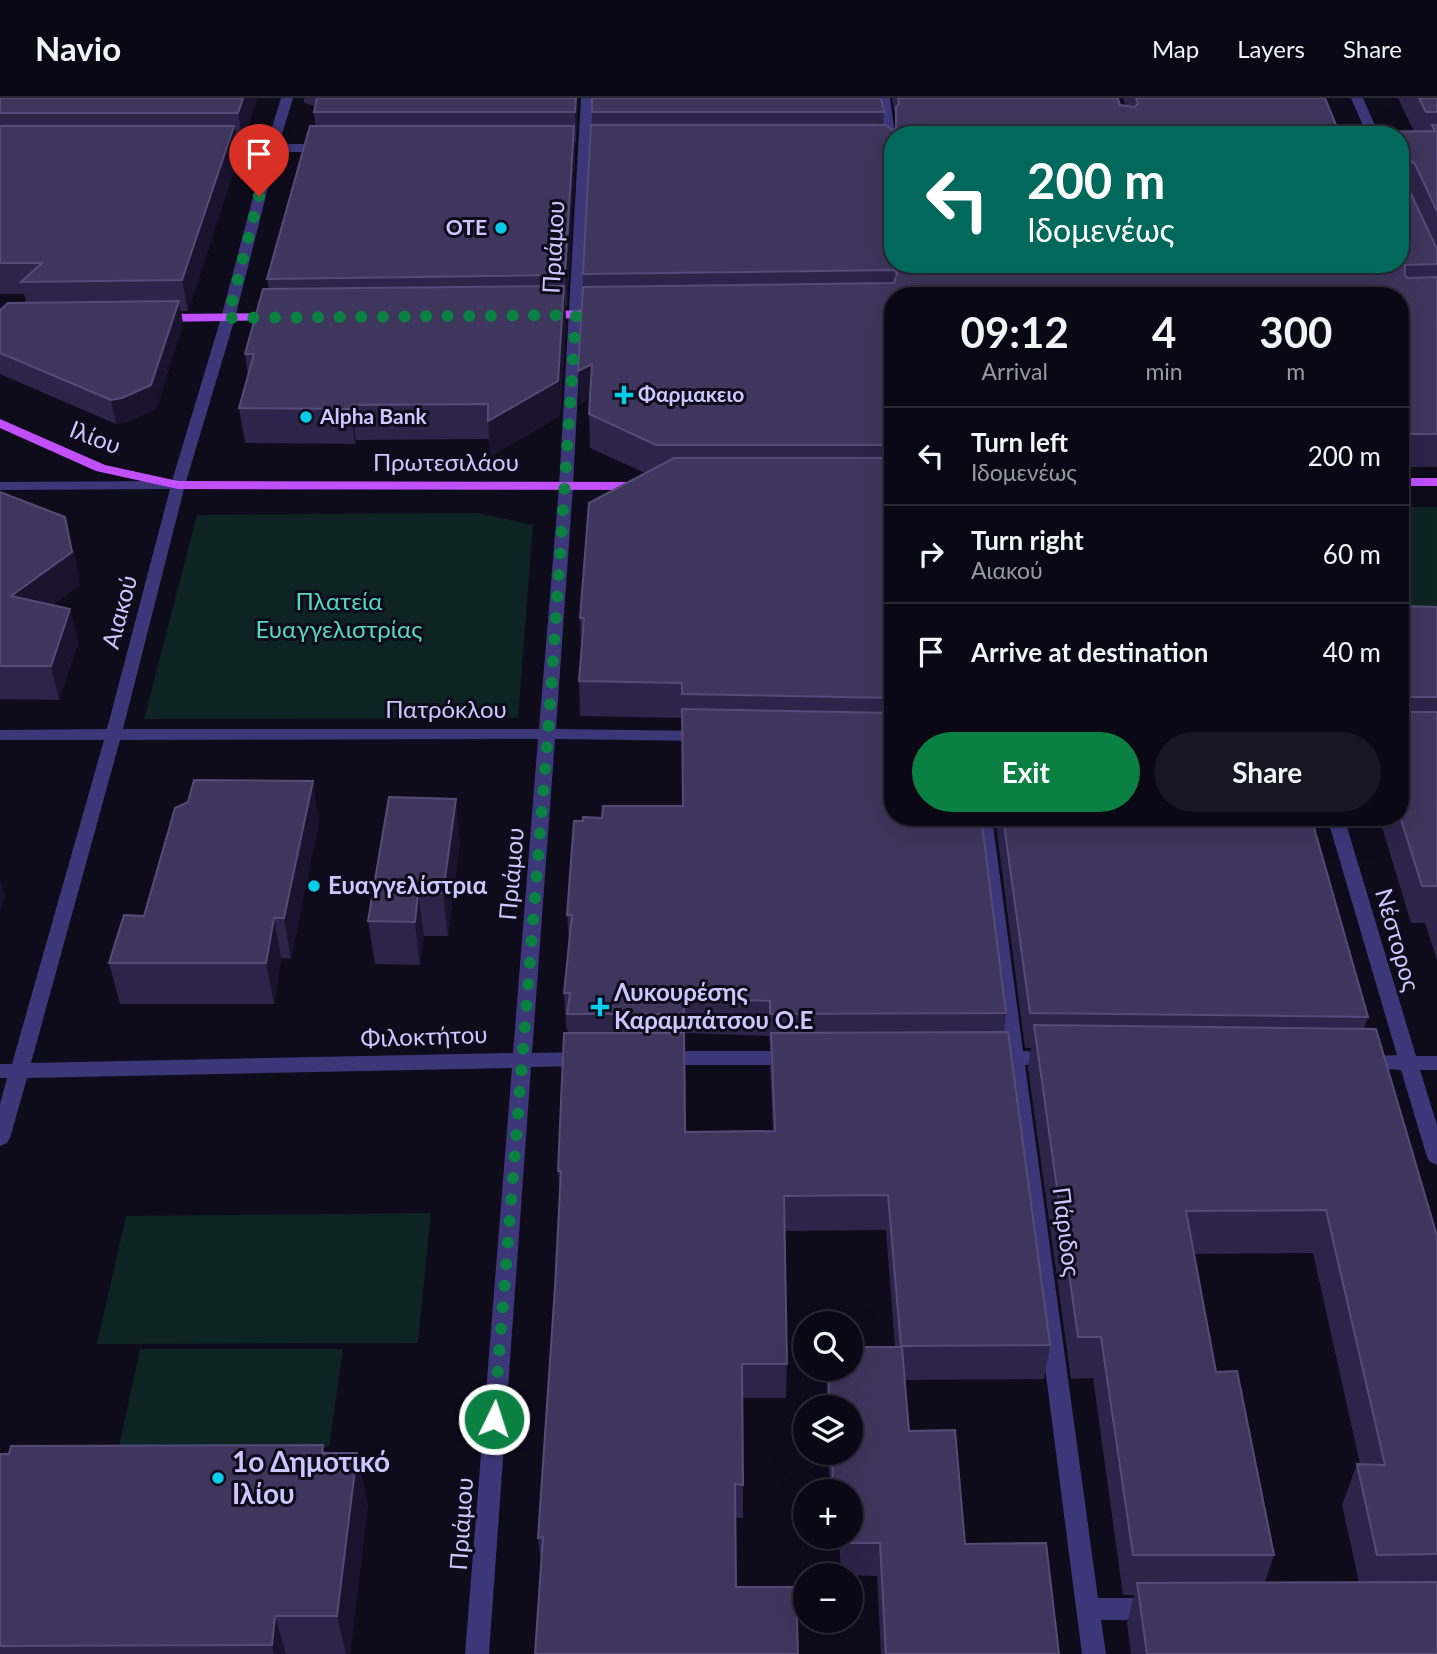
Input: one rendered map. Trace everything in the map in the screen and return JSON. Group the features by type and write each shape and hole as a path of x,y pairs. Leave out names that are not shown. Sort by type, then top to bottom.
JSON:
{"main road":[{"path":"534,315 615,314"},
{"path":"148,318 284,317"},
{"name":"Ιλίου","path":"0,423 101,468 178,485"},
{"path":"1409,482 1437,482"},
{"name":"Πρωτεσιλάου","path":"178,485 662,485"}],"street":[{"name":"Αιακού","path":"0,1138 10,1071 113,735 178,485 228,318 287,98"},
{"name":"Πριάμου","path":"477,1654 566,486 582,150 587,98"},
{"path":"884,98 888,126"},
{"path":"1357,98 1369,126"},
{"path":"204,148 339,148"},
{"path":"878,149 884,149"},
{"name":"Πρωτεσιλάου","path":"0,486 178,485"},
{"name":"Πατρόκλου","path":"0,735 548,734 713,737"},
{"name":"Πάριδος","path":"984,826 1094,1654"},
{"name":"Νέστορος","path":"1338,826 1437,1157"},
{"path":"646,1058 811,1058"},
{"path":"975,1058 1072,1059"},
{"name":"Φιλοκτήτου","path":"10,1071 605,1059"},
{"path":"1352,1062 1437,1063"},
{"path":"1089,1609 1172,1609"}],"green space":[{"path":"1409,507 1437,507 1437,627 1409,627"},
{"name":"Πλατεία Ευαγγελιστρίας","path":"477,513 533,525 518,718 144,719 197,515"},
{"path":"431,1213 418,1343 97,1344 126,1216"},
{"path":"140,1349 343,1349 329,1447 119,1447"}],"building":[{"path":"0,98 243,98 238,113 0,113"},
{"path":"317,98 576,98 575,112 314,112"},
{"path":"592,98 881,98 884,112 592,112"},
{"path":"898,98 1118,98 1120,105 1135,107 1138,104 1136,98 1325,98 1337,126 896,126 896,107 899,104"},
{"path":"1419,98 1437,98 1437,112 1426,112"},
{"path":"591,125 886,125 884,270 583,274"},
{"path":"1432,125 1437,125 1437,211 1415,164 1409,160 1409,131 1435,131"},
{"path":"0,126 234,126 182,280 21,282 42,263 0,263"},
{"path":"310,126 574,126 565,275 267,279"},
{"path":"1409,190 1437,249 1437,264 1409,265"},
{"path":"897,273 1405,273 1407,278 1437,277 1437,434 1409,434 1409,287 884,287 884,445 656,445 589,414 592,364 578,371 583,287 894,283"},
{"path":"564,286 558,381 488,421 488,404 351,405 350,409 239,408 254,354 245,354 263,289"},
{"path":"179,301 151,385 122,398 111,400 0,353 0,310 8,303"},
{"path":"674,458 884,458 884,698 682,694 682,683 579,681 584,618 580,618 589,503"},
{"path":"0,492 65,517 72,552 11,596 70,609 51,666 0,666"},
{"path":"1409,606 1437,607 1437,697 1410,697 1409,701"},
{"path":"682,709 884,713 884,826 982,826 1006,1013 770,1014 770,1001 684,998 684,1014 567,1014 570,993 564,993 572,915 567,915 574,821 583,821 583,817 602,818 603,806 683,806"},
{"path":"1409,711 1437,712 1437,886 1422,886 1403,826 1409,826"},
{"path":"194,780 313,781 284,918 274,918 266,963 109,963 124,915 144,916 175,808 188,802"},
{"path":"389,797 456,799 443,893 418,893 415,922 368,921"},
{"path":"1004,826 1314,826 1368,1017 1030,1013"},
{"path":"1034,1025 1376,1029 1437,1236 1437,1554 1377,1555 1357,1464 1385,1465 1326,1210 1186,1211 1216,1372 1237,1371 1274,1555 1133,1555 1101,1337 1078,1337"},
{"path":"1008,1032 1050,1345 901,1346 888,1195 784,1196 787,1364 742,1364 743,1485 735,1484 736,1587 793,1587 793,1633 797,1633 798,1654 535,1654 543,1537 538,1538 561,1171 558,1171 564,1033 684,1033 685,1132 775,1131 771,1033"},
{"path":"863,1347 902,1347 909,1431 955,1430 965,1544 1046,1543 1059,1654 886,1654 880,1543 863,1543 863,1479 833,1479 832,1465 863,1465 863,1395 829,1395 829,1381 863,1381"},
{"path":"323,1445 322,1453 357,1453 337,1616 275,1616 272,1645 0,1646 0,1454 9,1454 11,1446"},
{"path":"1437,1582 1437,1654 1147,1654 1137,1583"}],"place":[{"name":"ΟΤΕ","path":"501,228"},
{"name":"Φαρμακειο","path":"624,395"},
{"name":"Alpha Bank","path":"306,417"},
{"name":"Ευαγγελίστρια","path":"314,886"},
{"name":"Λυκουρέσης Καραμπάτσου Ο.Ε","path":"600,1007"},
{"name":"1ο Δημοτικό Ιλίου","path":"218,1478"}],"route":[{"path":"259,196 228,318 576,315 550,706 494,1419"}]}
